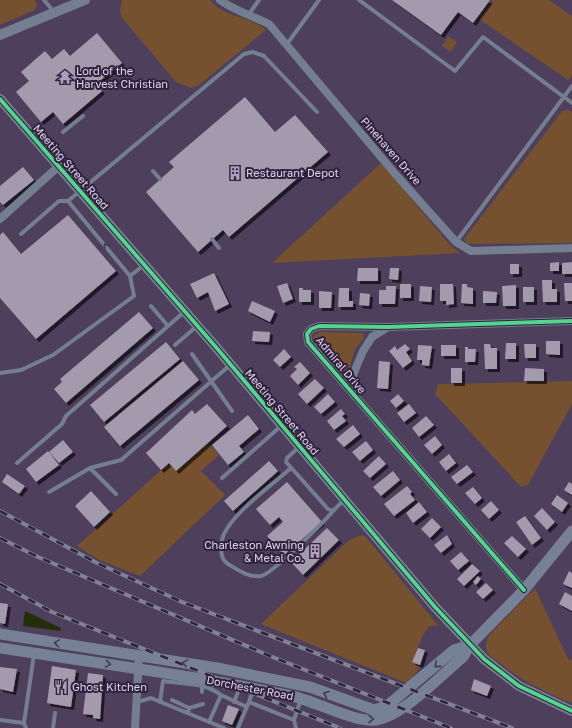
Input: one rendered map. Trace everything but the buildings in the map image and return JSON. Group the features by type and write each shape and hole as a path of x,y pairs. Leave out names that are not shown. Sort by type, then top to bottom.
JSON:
{"main road":[{"name":"Dorchester Road","path":"0,648 138,669 165,679 241,685 302,698 357,718 375,720 394,715 463,657 470,645 524,590 572,531"},
{"name":"Dorchester Road","path":"0,634 202,666 310,688 374,710 387,706 454,650 470,645"}],"street":[{"path":"0,35 54,13 68,3 85,0"},
{"name":"Pinehaven Drive","path":"220,0 231,8 249,14 269,24 397,176 456,242 471,251 572,248"},
{"name":"Meeting Street Road","path":"0,98 197,326 435,607 470,645 484,659 519,686 572,711"},
{"path":"0,219 59,166"},
{"name":"Admiral Drive","path":"524,590 308,342 307,334 311,329 319,326 388,327 572,321"},
{"path":"356,396 354,375 363,351 372,337 388,327"},
{"path":"135,728 139,656"}],"lane":[{"path":"44,0 54,13"},
{"path":"249,14 259,0"},
{"path":"286,45 319,0"},
{"path":"359,0 455,71 483,37 572,104"},
{"path":"21,234 60,201 68,201 80,192 244,54 252,52 264,56 317,112"},
{"path":"456,242 572,86"},
{"path":"63,132 83,116"},
{"path":"153,171 160,179"},
{"path":"0,373 21,370 53,355 134,296 130,276 68,201"},
{"path":"212,239 219,248"},
{"path":"130,276 144,265"},
{"path":"151,306 168,326"},
{"path":"17,463 62,424 66,416 185,312"},
{"path":"175,345 197,326"},
{"path":"192,354 232,411"},
{"path":"49,492 90,468 121,460 230,365"},
{"path":"222,478 282,426"},
{"path":"300,447 287,458 286,462 328,509 333,511"},
{"path":"90,468 116,494"},
{"path":"291,468 233,519 224,535 221,555 224,561 242,573 254,577 263,576 306,540 344,500"},
{"path":"0,720 25,726 34,653"},
{"path":"202,666 202,692"},
{"path":"165,679 178,684 190,685 201,682 221,695 247,707"},
{"path":"165,679 170,688"},
{"path":"160,702 165,679"},
{"path":"178,684 180,689"},
{"path":"190,685 191,691"},
{"path":"234,702 241,685"},
{"path":"238,728 254,688"},
{"path":"209,722 221,695"},
{"path":"136,702 151,698 224,728"},
{"path":"296,728 294,720 302,698"},
{"path":"172,700 189,708 203,704"},
{"path":"181,701 189,708"},
{"path":"188,713 192,702"},
{"path":"249,702 294,720"},
{"path":"53,728 55,713"}],"shaded area":[{"path":"0,0 35,0 37,4 35,10 0,25"},
{"path":"122,0 210,0 216,6 230,14 251,21 266,30 199,85 191,88 176,82 122,18 120,11"},
{"path":"493,0 549,0 572,16 572,75 568,80 479,19"},
{"path":"448,36 457,42 451,52 442,46"},
{"path":"568,110 572,112 572,243 467,243 464,239 562,111"},
{"path":"381,163 451,246 460,253 272,263"},
{"path":"320,332 363,333 364,338 355,349 348,373 342,373 315,343 313,336"},
{"path":"572,381 572,404 528,485 521,487 435,394 438,384"},
{"path":"208,442 219,455 201,471 225,495 140,576 99,560 77,546 169,463 176,471"},
{"path":"362,535 366,537 438,625 430,626 423,635 412,662 420,665 419,668 406,683 261,624 347,542"},
{"path":"535,588 568,659 572,660 572,703 544,691 526,681 492,658 486,649 487,638 490,634"},
{"path":"25,611 61,628 60,631 23,626"}],"railway":[{"path":"0,511 97,563 182,602 512,728"},
{"path":"0,538 38,557 270,656 451,728"},
{"path":"0,584 52,612 340,728"}],"cycle path":[{"path":"0,99 215,346 435,607 484,659 519,686 572,711"},
{"path":"524,590 308,342 307,334 311,329 319,326 388,327 572,321"}],"place":[{"name":"Lord of the Harvest Christian","path":"65,77"},
{"name":"Restaurant Depot","path":"235,173"},
{"name":"Charleston Awning & Metal Co.","path":"315,551"},
{"name":"Ghost Kitchen","path":"61,687"}]}
